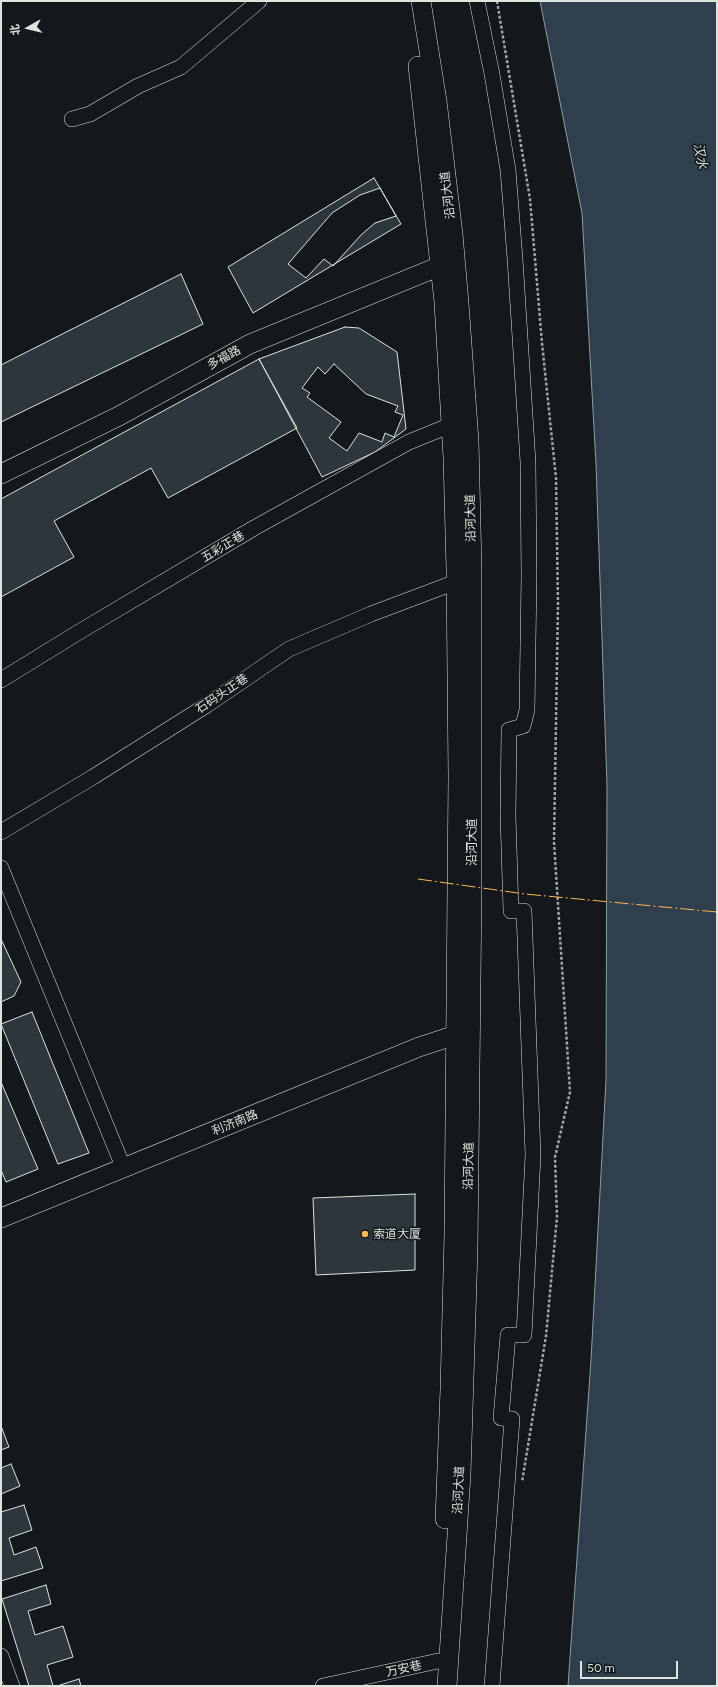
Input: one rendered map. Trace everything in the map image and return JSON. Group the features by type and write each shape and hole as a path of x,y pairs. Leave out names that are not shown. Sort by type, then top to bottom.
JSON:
{"main road":[{"name":"沿河大道","path":"409,1 447,262 469,441 472,563 473,749 442,1593 436,1686"},
{"name":"沿河大道","path":"421,1 437,101 447,262 444,302 451,425 456,582 458,777 468,1249 461,1475 447,1686"},
{"name":"多福路","path":"1,474 119,416 250,344 447,262"},
{"name":"利济南路","path":"1,1218 419,1048 463,1033"}],"street":[{"path":"72,119 90,114 138,86 181,67 259,1"},
{"path":"477,1 492,74 508,177 515,259 528,462 529,576 527,710 523,726 509,730 508,816 511,911 524,911 533,1155 524,1335 508,1335 501,1418 512,1419 492,1686"},
{"name":"五彩正巷","path":"1,680 254,528 409,442 451,425"},
{"name":"石码头正巷","path":"1,832 92,778 207,705 289,649 371,614 456,582"},
{"path":"1,868 124,1168"},
{"path":"1,1656 12,1686"},
{"name":"万安巷","path":"323,1686 438,1662"}],"path":[{"path":"497,1 530,198 556,478 558,604 554,842 570,1092 555,1157 557,1217 546,1336 522,1486"}],"water":[{"name":"汉水","path":"540,1 717,1 717,1686 568,1686 591,1360 606,1080 607,785 596,464 582,213"}],"building":[{"path":"374,178 401,224 253,313 228,267"},
{"path":"380,188 396,216 375,223 361,235 333,266 324,259 306,278 288,264 332,213 360,195"},
{"path":"181,274 203,324 1,422 1,365"},
{"path":"345,327 359,328 397,352 406,429 375,452 322,477 259,359"},
{"path":"259,359 297,428 168,498 151,468 54,521 74,557 1,597 1,499"},
{"path":"334,364 366,394 398,406 395,412 403,415 394,437 385,433 382,442 359,433 347,451 329,438 341,422 307,397 310,393 302,388 318,367 325,374"},
{"path":"1,939 21,982 14,996 1,1002"},
{"path":"32,1012 89,1153 58,1164 1,1024"},
{"path":"1,1082 38,1169 6,1182 1,1170"},
{"name":"索道大厦","path":"415,1194 415,1270 316,1275 313,1198"},
{"path":"1,1426 9,1447 1,1450"},
{"path":"11,1464 20,1486 1,1494 1,1468"},
{"path":"24,1505 32,1530 9,1538 14,1555 36,1547 43,1568 1,1581 1,1512"},
{"path":"46,1585 51,1604 28,1611 35,1635 63,1626 73,1657 47,1665 53,1686 29,1686 2,1599"},
{"path":"79,1679 81,1686 57,1686"}],"power":[{"path":"418,879 525,894 717,912"}],"place":[{"name":"索道大厦","path":"365,1234"}]}
